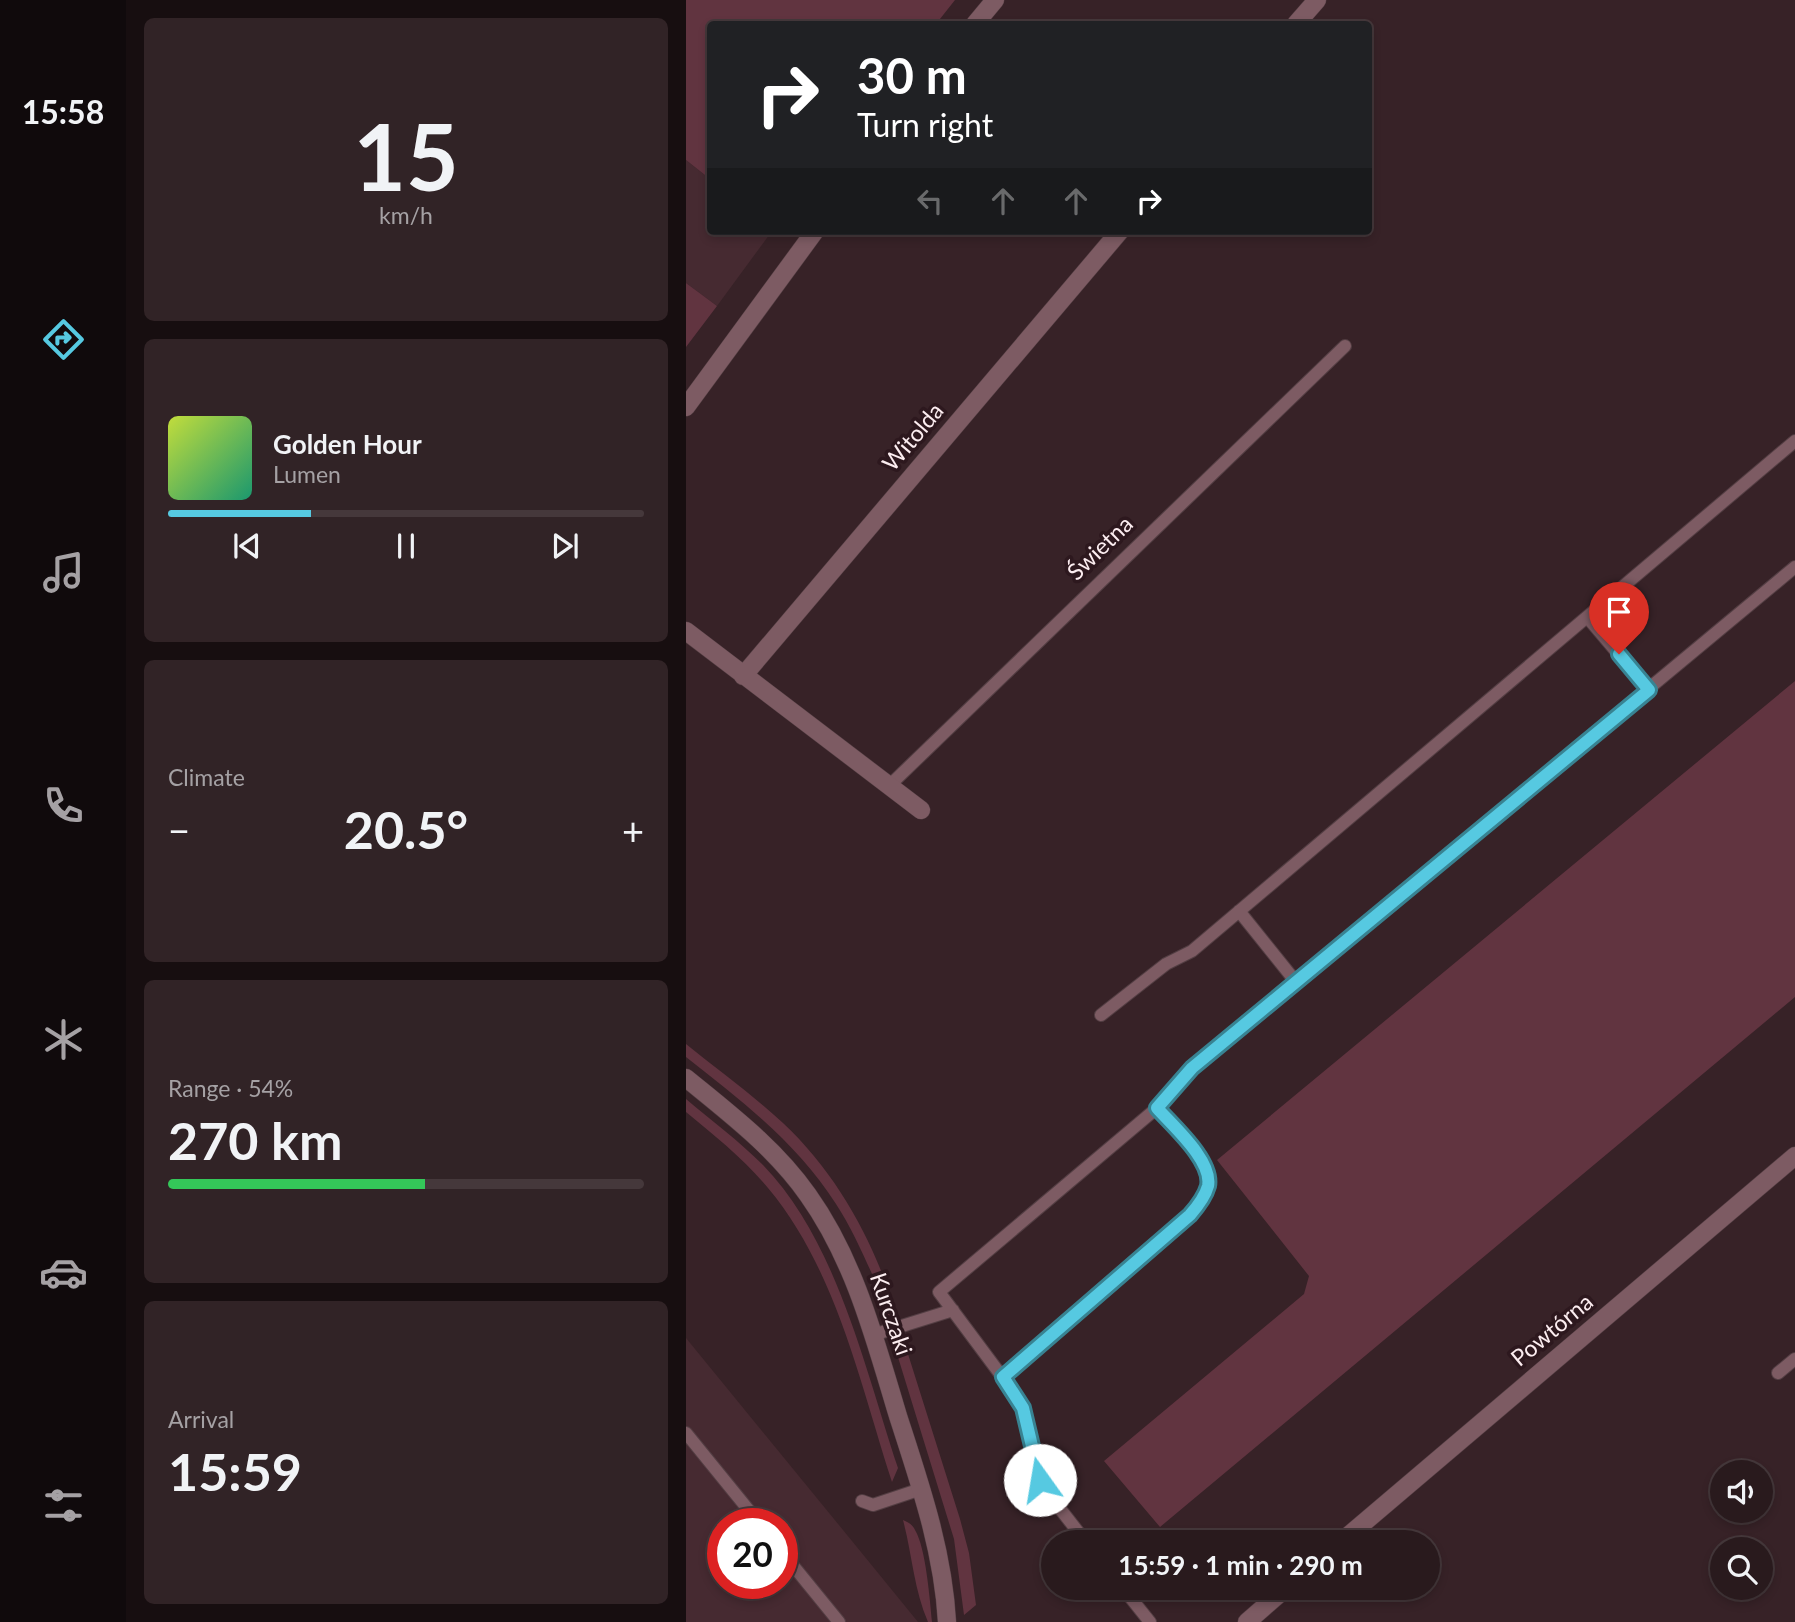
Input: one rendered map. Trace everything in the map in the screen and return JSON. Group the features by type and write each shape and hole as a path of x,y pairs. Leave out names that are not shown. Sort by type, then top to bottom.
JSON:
{"street":[{"path":"978,21 995,0"},
{"path":"1299,21 1317,0"},
{"path":"686,407 813,235"},
{"name":"Witolda","path":"743,676 1117,235"},
{"path":"686,631 921,810"},
{"name":"Kurczaki","path":"686,1078 750,1130 784,1163 809,1196 837,1242 862,1301 922,1489 941,1559 947,1622"},
{"name":"Powtórna","path":"1355,1530 1795,1156"},
{"path":"1247,1622 1272,1600"}],"lane":[{"name":"Świetna","path":"890,785 1345,346"},
{"path":"1101,1015 1166,964 1192,951 1795,441"},
{"path":"1040,1480 1023,1408 939,1292 1157,1108 1192,1068 1795,567"},
{"path":"1588,618 1649,690"},
{"path":"1239,911 1296,982"},
{"path":"1003,1377 1190,1215 1204,1195 1208,1176 1203,1160 1157,1108"},
{"path":"873,1335 953,1310"},
{"path":"1778,1373 1795,1359"},
{"path":"686,1433 747,1508"},
{"path":"862,1501 873,1505 922,1489"},
{"path":"1061,1510 1077,1530"},
{"path":"798,1572 837,1621"},
{"path":"1132,1600 1150,1622"}],"shaded area":[{"path":"686,0 955,0 938,21 707,21 707,177 686,160"},
{"path":"686,160 707,177 707,235 769,235 717,306 686,283"},
{"path":"686,283 717,306 686,347"},
{"path":"1795,681 1795,997 1160,1527 1104,1461 1304,1294 1309,1276 1217,1160"},
{"path":"686,1044 760,1102 800,1140 830,1176 866,1237 885,1281 969,1553 976,1605 964,1615 954,1539 873,1276 856,1240 836,1204 804,1162 768,1124 686,1057"},
{"path":"686,1099 763,1165 789,1196 811,1230 830,1268 860,1349 898,1468 892,1482 844,1328 812,1254 792,1220 759,1177 686,1112"},
{"path":"686,1338 918,1622 686,1622"},
{"path":"903,1520 914,1528 919,1538 927,1575 932,1622 928,1622 919,1597"}],"route":[{"path":"1040,1480 1023,1408 1003,1377 1190,1215 1208,1185 1203,1160 1157,1108 1192,1068 1649,690 1619,654"}]}
